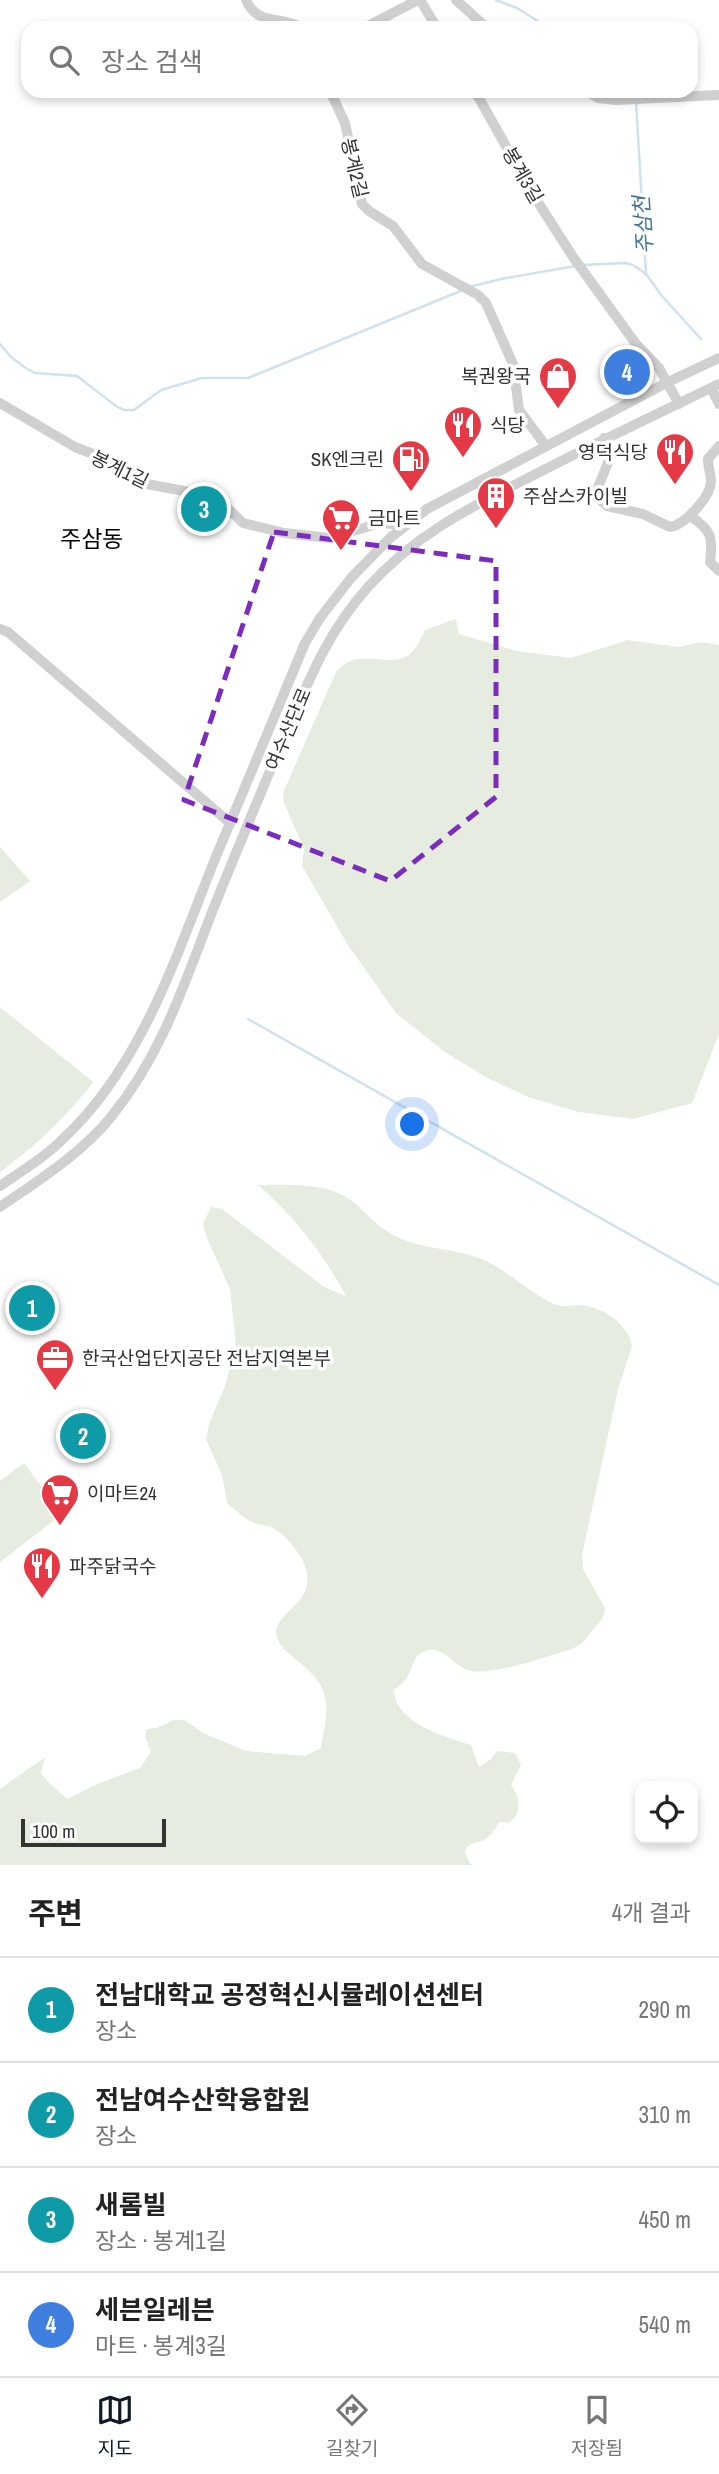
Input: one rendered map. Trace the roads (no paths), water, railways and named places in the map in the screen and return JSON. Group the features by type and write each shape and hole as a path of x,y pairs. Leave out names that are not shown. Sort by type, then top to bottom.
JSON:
{"street":[{"path":"246,0 257,15 279,21"},
{"path":"378,21 419,0 432,21"},
{"path":"456,0 479,21"},
{"path":"698,96 719,95"},
{"name":"봉계2길","path":"333,98 345,123 362,204 393,226 422,264 478,295 486,303 512,358 520,410 546,446"},
{"name":"봉계3길","path":"479,98 572,257 636,344 659,368 668,382"},
{"path":"600,98 644,98"},
{"name":"여수산단로","path":"0,1186 42,1158 65,1137 94,1105 136,1043 312,631 351,578 406,525 440,500 719,358"},
{"path":"668,382 679,404"},
{"path":"715,386 719,404"},
{"name":"여수산단로","path":"0,1207 77,1152 109,1119 144,1071 174,1012 231,863 322,650 338,625 369,587 418,541 450,518 604,438 715,386"},
{"name":"봉계1길","path":"0,403 75,447 111,461 147,484 216,498 243,523 330,538 380,523 406,525"},
{"path":"604,438 609,460 596,492 605,505 643,514 670,527 690,516 709,489 711,481 708,460 719,446"},
{"path":"690,516 709,532 712,543 710,562 719,571"},
{"path":"406,525 418,541"},
{"path":"0,629 8,632 230,822"}],"waterway":[{"name":"주삼천","path":"496,0 517,8 538,21"},
{"name":"주삼천","path":"636,101 646,274 701,339"},
{"path":"582,265 626,263 646,274"},
{"path":"469,287 575,266"},
{"path":"0,344 11,357 35,373 77,376 116,406 124,410 134,410 161,390 202,378 248,378 463,290"},
{"path":"248,1019 719,1285"}],"place":[{"name":"세븐일레븐","path":"627,372"},
{"name":"복권왕국","path":"558,410"},
{"name":"식당","path":"463,459"},
{"name":"영덕식당","path":"675,486"},
{"name":"SK엔크린","path":"411,493"},
{"name":"새롬빌","path":"204,509"},
{"name":"주삼스카이빌","path":"496,530"},
{"name":"금마트","path":"341,552"},
{"name":"전남대학교 공정혁신시뮬레이션센터","path":"32,1308"},
{"name":"한국산업단지공단 전남지역본부","path":"55,1392"},
{"name":"전남여수산학융합원","path":"83,1436"},
{"name":"이마트24","path":"60,1527"},
{"name":"파주닭국수","path":"42,1600"}],"district":[{"name":"주삼동","path":"92,538"}]}
